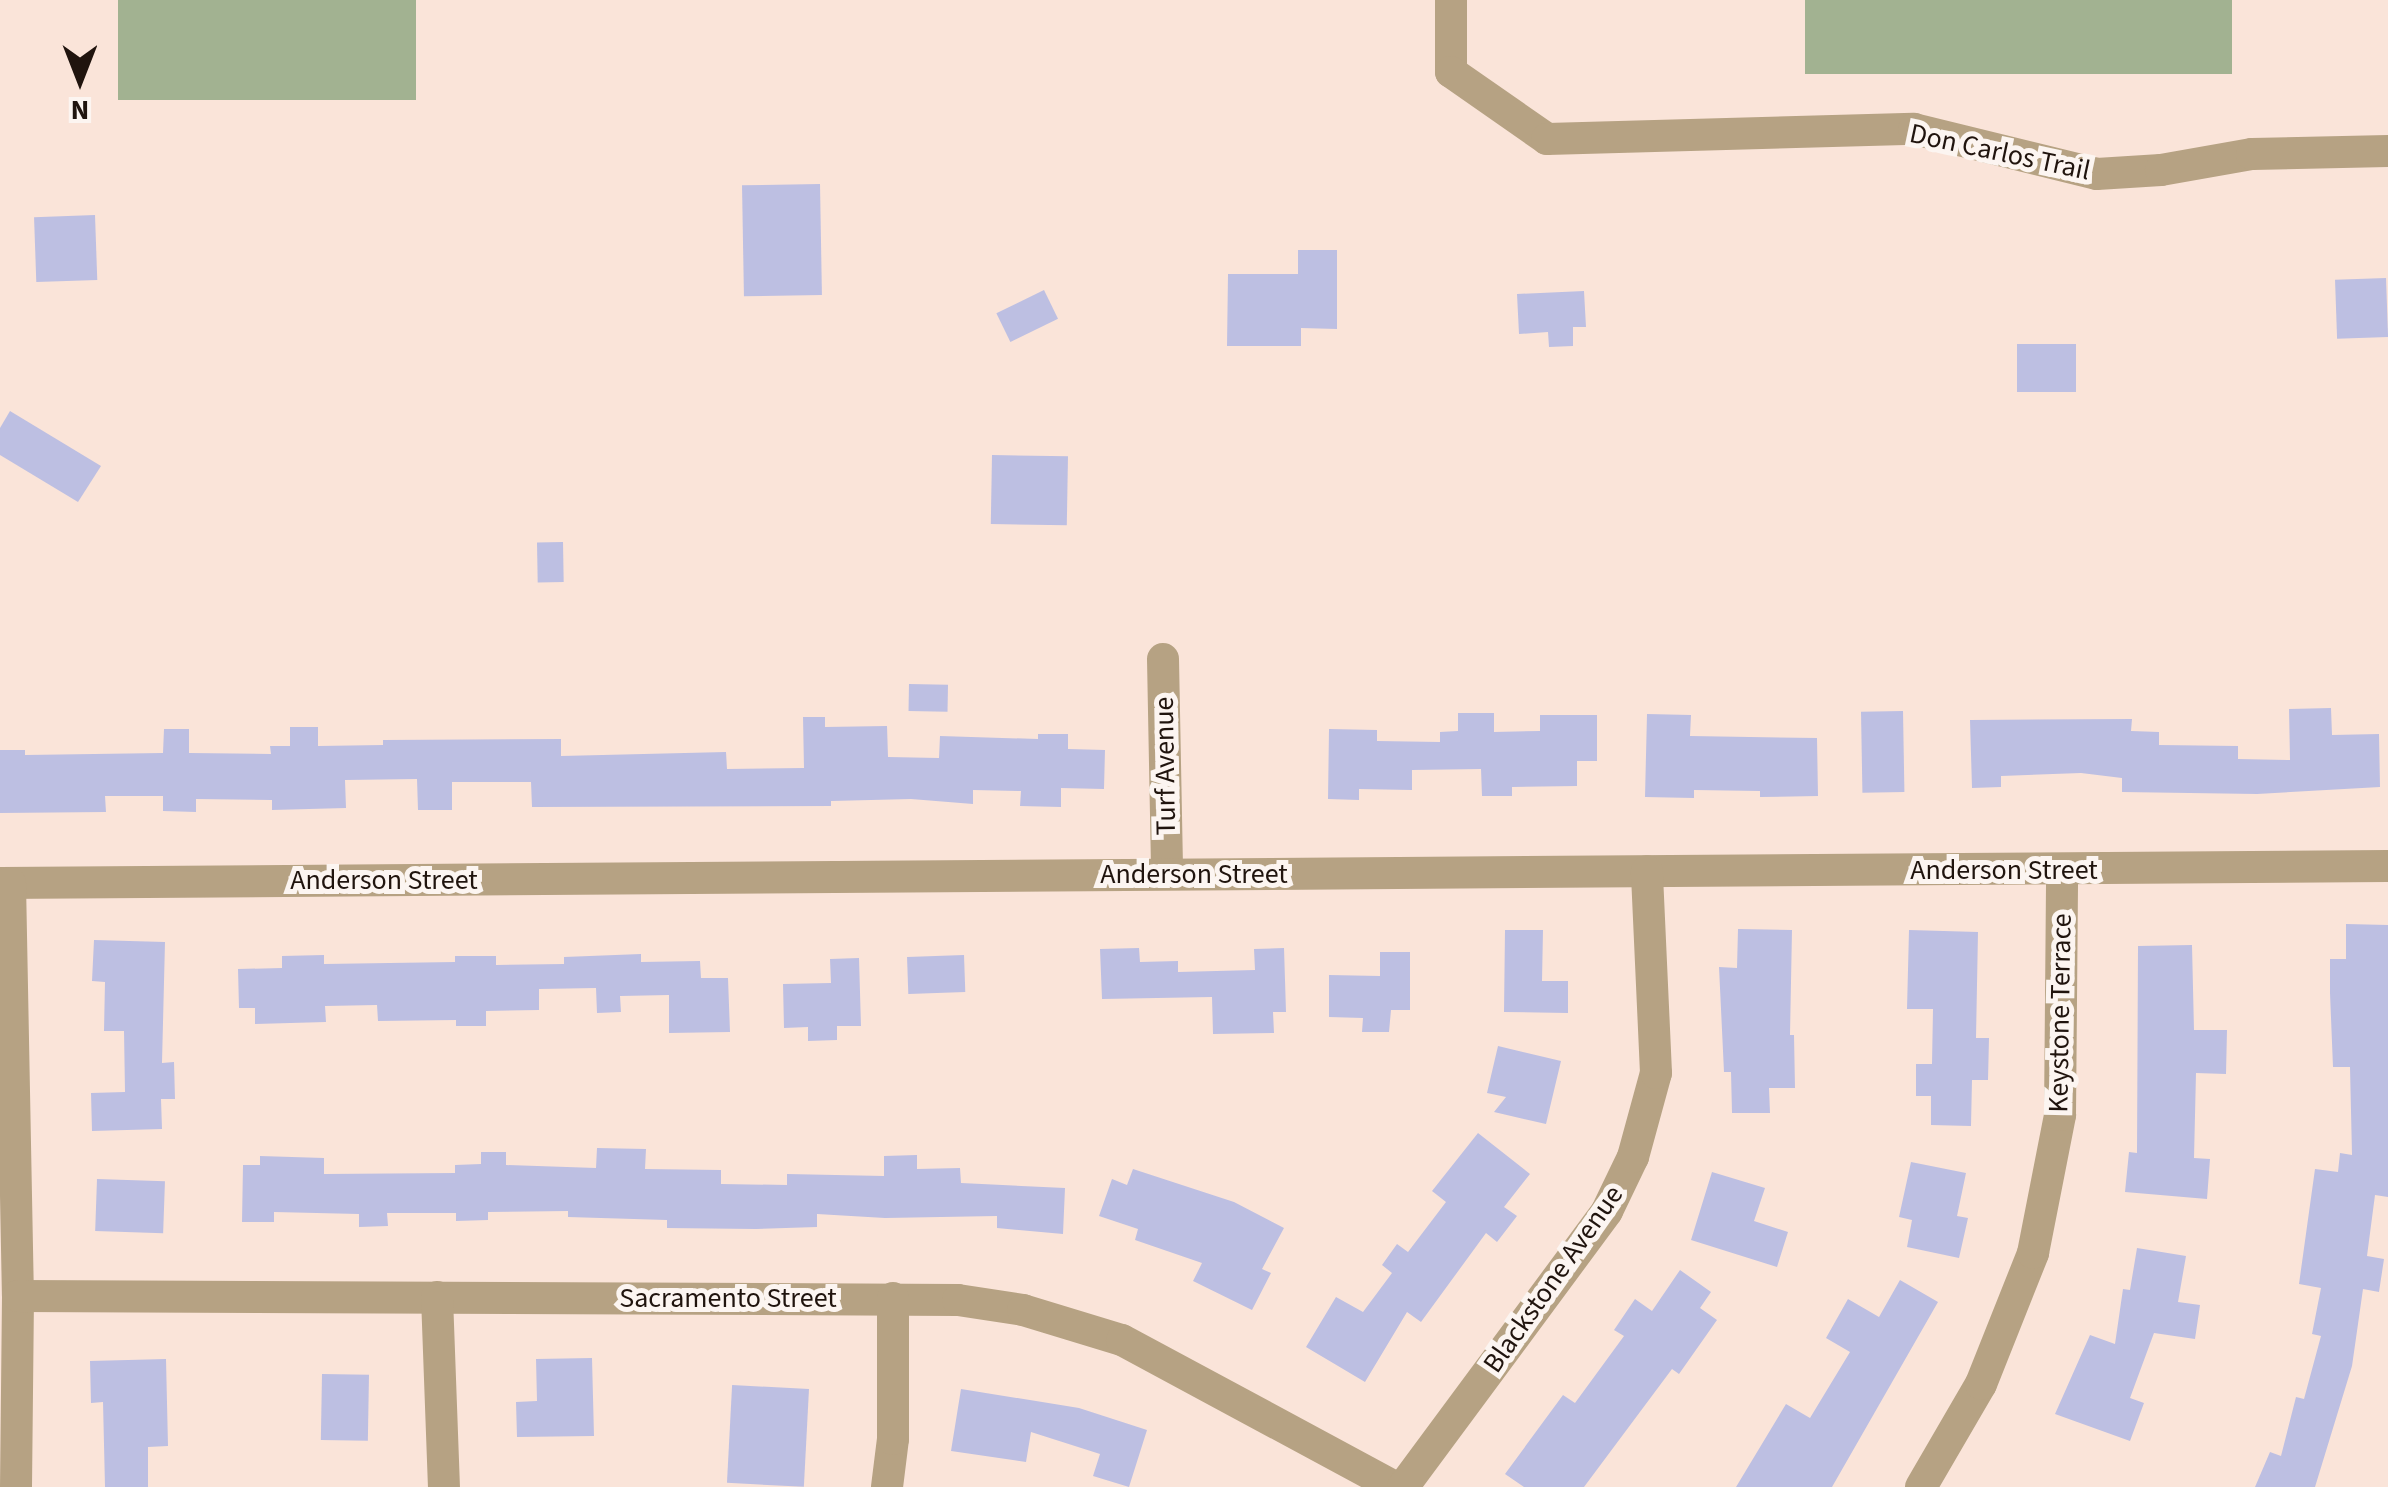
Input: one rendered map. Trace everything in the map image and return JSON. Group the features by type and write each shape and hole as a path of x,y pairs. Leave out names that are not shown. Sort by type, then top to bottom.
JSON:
{"street":[{"name":"Don Carlos Trail","path":"1452,0 1451,72 1547,139 1914,130 2097,174 2161,170 2252,154 2388,152"},
{"name":"Turf Avenue","path":"1163,659 1167,874"},
{"name":"Anderson Street","path":"5,884 2388,866"},
{"name":"Keystone Terrace","path":"1921,1487 1980,1384 2033,1254 2060,1116 2062,870"},
{"name":"Blackstone Avenue","path":"1404,1487 1607,1212 1634,1157 1656,1073 1647,871"},
{"path":"5,884 18,1296 16,1487"},
{"name":"Sacramento Street","path":"18,1296 958,1300 1023,1310 1122,1340 1395,1487"},
{"path":"437,1297 444,1487"},
{"path":"888,1487 892,1298"}],"green space":[{"path":"118,0 416,0 416,100 118,100"},
{"path":"1805,0 2232,0 2232,74 1805,74"}],"building":[{"path":"820,184 822,295 744,296 742,185"},
{"path":"95,215 97,280 36,282 34,217"},
{"path":"1298,250 1337,250 1337,329 1301,328 1301,346 1227,346 1228,274 1298,274"},
{"path":"2386,278 2388,337 2337,339 2335,280"},
{"path":"1044,290 1058,319 1010,342 996,313"},
{"path":"1584,291 1586,327 1573,327 1573,346 1549,347 1548,332 1519,334 1517,294"},
{"path":"2017,344 2076,344 2076,392 2017,392"},
{"path":"10,411 101,466 78,502 0,455 0,428"},
{"path":"992,455 1068,456 1067,525 991,524"},
{"path":"537,542 563,542 564,582 538,582"},
{"path":"909,684 948,685 948,712 909,711"},
{"path":"2331,708 2332,735 2379,734 2380,787 2257,794 2122,792 2122,778 2081,773 2001,776 2001,787 1972,788 1970,720 2132,719 2131,731 2159,732 2159,745 2238,746 2238,759 2290,760 2289,709"},
{"path":"1903,711 1904,792 1862,793 1861,712"},
{"path":"1458,713 1494,713 1494,732 1540,731 1540,715 1597,715 1597,761 1577,761 1577,786 1512,787 1512,796 1482,796 1481,769 1412,770 1412,790 1359,789 1359,800 1328,799 1329,729 1377,730 1377,741 1440,742 1440,732 1458,731"},
{"path":"1647,714 1691,715 1690,736 1817,738 1818,796 1760,797 1760,791 1694,790 1694,798 1645,797"},
{"path":"803,717 825,717 825,727 887,726 888,757 939,758 940,736 1038,739 1038,734 1068,734 1068,749 1105,750 1104,789 1061,788 1061,807 1020,806 1021,791 973,790 973,804 911,799 831,801 831,806 532,807 531,782 452,782 452,810 418,810 417,779 345,780 346,808 272,810 272,800 196,799 196,812 163,811 163,796 105,796 106,812 0,813 0,750 25,750 25,755 163,753 164,729 189,729 189,753 271,754 270,746 290,746 290,727 318,727 318,746 383,745 383,740 561,739 561,756 726,752 727,769 804,768"},
{"path":"2346,924 2388,925 2388,1197 2375,1195 2367,1256 2384,1259 2379,1292 2363,1289 2352,1366 2315,1487 2255,1487 2270,1452 2281,1456 2296,1397 2304,1399 2321,1336 2312,1334 2321,1288 2299,1284 2315,1169 2338,1172 2340,1153 2352,1155 2350,1067 2333,1067 2330,993 2330,959 2346,959"},
{"path":"1738,929 1792,930 1790,1035 1794,1035 1795,1088 1769,1088 1770,1113 1732,1113 1731,1072 1724,1072 1719,967 1737,968"},
{"path":"1505,930 1543,930 1542,981 1568,981 1568,1013 1504,1012"},
{"path":"1909,930 1978,932 1976,1038 1989,1038 1988,1080 1972,1080 1971,1126 1931,1125 1931,1096 1916,1096 1916,1064 1932,1064 1933,1009 1907,1009"},
{"path":"94,940 165,942 162,1063 174,1062 175,1099 161,1099 162,1129 92,1131 91,1093 125,1092 124,1031 104,1031 105,982 92,981"},
{"path":"2192,945 2194,1030 2227,1030 2226,1074 2196,1073 2194,1158 2210,1159 2207,1199 2125,1192 2129,1152 2137,1153 2138,946"},
{"path":"1139,948 1140,962 1178,961 1178,972 1255,970 1254,949 1284,948 1286,1012 1273,1012 1274,1033 1213,1034 1212,997 1102,999 1100,949"},
{"path":"1380,952 1410,952 1410,1010 1391,1010 1389,1032 1362,1032 1363,1018 1329,1017 1329,975 1380,976"},
{"path":"641,954 641,962 700,961 701,978 728,978 730,1032 669,1033 669,995 620,996 621,1012 597,1013 596,988 539,989 539,1010 486,1011 486,1026 456,1026 456,1020 378,1021 377,1005 325,1006 326,1022 255,1024 255,1008 239,1008 238,969 282,968 282,956 324,955 324,964 455,962 455,956 496,956 496,965 564,964 564,957"},
{"path":"964,955 965,992 908,994 907,957"},
{"path":"859,958 861,1026 837,1026 837,1040 808,1041 808,1027 784,1028 783,984 831,983 830,959"},
{"path":"1498,1046 1561,1061 1546,1124 1494,1112 1506,1097 1487,1093"},
{"path":"1478,1133 1530,1174 1504,1207 1517,1216 1497,1242 1486,1233 1421,1322 1407,1312 1365,1382 1306,1347 1336,1297 1363,1312 1392,1273 1382,1265 1397,1244 1408,1252 1446,1202 1432,1191"},
{"path":"597,1148 646,1149 645,1169 721,1170 721,1184 787,1185 787,1174 884,1176 884,1156 917,1155 917,1169 960,1168 961,1183 1065,1188 1063,1234 997,1228 997,1216 885,1218 817,1214 817,1227 756,1229 667,1228 667,1220 568,1217 568,1211 488,1212 488,1220 456,1221 456,1213 387,1213 388,1226 359,1227 359,1214 274,1212 274,1222 242,1222 243,1165 260,1165 260,1156 324,1158 324,1174 455,1173 455,1165 481,1164 481,1152 506,1152 506,1165 596,1168"},
{"path":"1911,1162 1966,1173 1957,1216 1968,1218 1959,1258 1907,1247 1912,1220 1899,1217"},
{"path":"1133,1169 1234,1202 1284,1228 1262,1269 1271,1273 1252,1310 1193,1281 1202,1263 1135,1240 1138,1229 1099,1216 1112,1179 1127,1185"},
{"path":"1712,1172 1765,1188 1754,1221 1788,1232 1777,1267 1691,1240"},
{"path":"97,1179 165,1181 163,1233 95,1231"},
{"path":"2137,1248 2186,1256 2178,1302 2200,1305 2195,1339 2154,1333 2130,1398 2144,1403 2130,1441 2055,1414 2090,1335 2115,1344 2123,1289 2130,1290"},
{"path":"1680,1270 1711,1292 1700,1308 1717,1320 1679,1374 1672,1369 1584,1487 1524,1487 1505,1474 1563,1395 1575,1403 1624,1336 1614,1330 1635,1299 1652,1311"},
{"path":"1900,1280 1938,1302 1832,1487 1736,1487 1786,1404 1810,1418 1850,1352 1826,1338 1848,1299 1879,1317"},
{"path":"592,1358 594,1436 517,1437 516,1402 537,1401 536,1359"},
{"path":"166,1359 168,1446 148,1447 148,1487 105,1487 103,1402 91,1403 90,1361"},
{"path":"322,1374 369,1375 368,1441 321,1440"},
{"path":"732,1385 809,1389 804,1487 727,1483"},
{"path":"961,1389 1079,1408 1147,1430 1129,1487 1093,1476 1100,1454 1031,1432 1026,1462 951,1451"}]}
